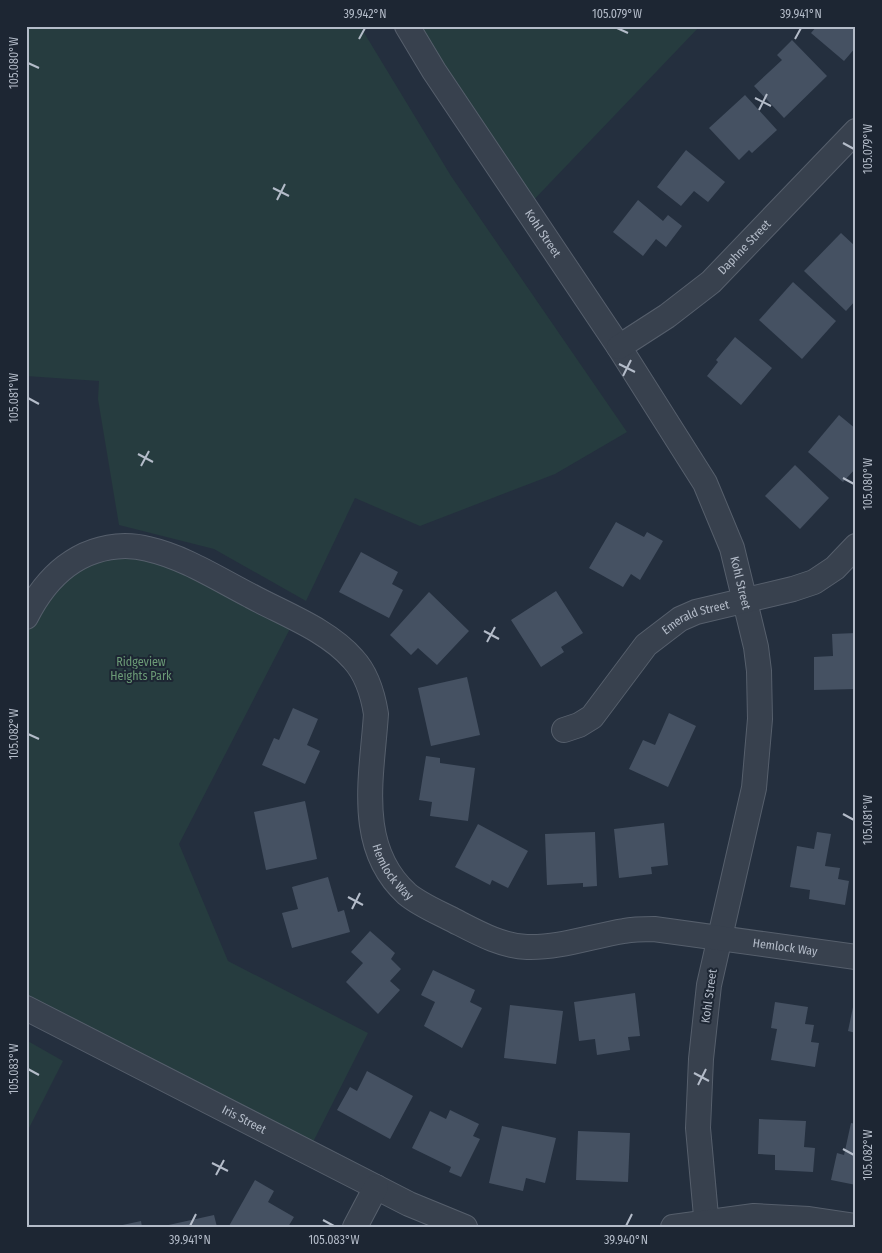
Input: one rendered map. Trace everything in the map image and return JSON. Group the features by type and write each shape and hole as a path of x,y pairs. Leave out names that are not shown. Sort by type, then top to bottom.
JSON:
{"street":[{"name":"Kohl Street","path":"407,26 434,71 619,347 705,483 732,548 759,670 760,719 754,788 709,985 701,1069 698,1128 707,1224"},
{"name":"Daphne Street","path":"619,347 667,316 711,282 856,131"},
{"name":"Emerald Street","path":"564,730 579,725 592,717 646,645 680,619 696,612 745,602 814,582 835,568 856,546"},
{"name":"Hemlock Way","path":"26,617 47,582 56,573 86,554 115,547 148,549 181,561 312,628 342,648 354,660 366,679 376,714 370,808 373,839 381,861 390,876 418,902 479,934 510,945 526,947 550,946 625,931 654,929 856,957"},
{"name":"Iris Street","path":"26,1008 376,1187 424,1211 464,1227"},
{"path":"355,1227 376,1187"},
{"path":"673,1227 707,1224 754,1216 809,1219 856,1226"}],"green space":[{"path":"26,26 360,26 451,176 627,432 555,474 420,526 355,498 306,601 214,549 119,525 98,399 99,381 26,376"},
{"path":"407,26 700,26 526,208"},
{"name":"Ridgeview Heights Park","path":"126,546 295,619 179,844 228,961 368,1033 308,1152 26,1008 26,617 47,582"},
{"path":"26,1040 63,1061 26,1134"}],"building":[{"path":"817,26 856,26 856,47 844,61 811,33"},
{"path":"792,40 827,76 784,118 754,86 782,60 777,55"},
{"path":"745,95 777,130 752,153 749,150 739,160 709,128"},
{"path":"686,150 725,182 708,202 694,191 681,206 657,187"},
{"path":"638,200 663,221 668,215 682,226 666,247 656,239 643,256 613,232"},
{"path":"841,233 856,247 856,300 846,311 804,271"},
{"path":"793,282 836,321 802,359 759,320"},
{"path":"735,337 772,368 741,405 707,376 718,362 716,360"},
{"path":"839,415 856,429 856,468 843,482 808,452"},
{"path":"795,465 829,498 800,529 765,496"},
{"path":"616,522 644,537 647,532 663,541 640,580 631,574 623,587 589,568"},
{"path":"361,552 398,572 392,584 403,590 389,618 339,592"},
{"path":"556,591 583,633 561,647 564,652 541,667 511,620"},
{"path":"429,592 469,631 437,665 418,648 411,655 390,635"},
{"path":"856,633 856,689 814,690 814,657 833,656 832,634"},
{"path":"467,677 480,735 431,746 418,688"},
{"path":"293,708 318,719 307,745 320,751 305,784 262,765 274,738 279,740"},
{"path":"669,713 696,726 668,787 629,769 643,740 655,745"},
{"path":"426,756 440,758 440,763 475,768 468,821 430,816 432,802 419,800"},
{"path":"305,801 317,859 266,870 254,812"},
{"path":"664,823 668,865 651,867 652,874 619,878 614,829"},
{"path":"478,824 528,851 508,888 492,880 490,885 455,867"},
{"path":"595,832 597,886 583,887 583,883 547,885 545,834"},
{"path":"817,832 831,834 825,866 840,868 838,879 849,881 845,905 809,899 810,890 790,887 797,846 814,849"},
{"path":"328,877 338,912 344,910 350,932 292,948 282,913 298,909 292,887"},
{"path":"370,931 395,953 391,959 401,969 390,981 400,990 378,1014 346,982 363,963 351,952"},
{"path":"433,970 475,990 470,1002 482,1008 462,1048 424,1026 435,1002 421,995"},
{"path":"635,993 640,1036 628,1037 630,1050 597,1055 595,1039 579,1041 574,1002"},
{"path":"775,1002 808,1007 805,1024 814,1025 811,1042 819,1043 815,1067 771,1060 777,1029 771,1028"},
{"path":"510,1005 563,1011 556,1064 504,1058"},
{"path":"853,1007 856,1008 856,1033 848,1031"},
{"path":"367,1071 413,1096 390,1139 337,1110 350,1087 357,1091"},
{"path":"450,1110 479,1124 473,1136 480,1139 461,1177 449,1172 451,1167 412,1148 430,1111 446,1119"},
{"path":"759,1119 806,1121 804,1147 815,1148 813,1172 775,1170 775,1155 758,1154"},
{"path":"851,1123 856,1124 856,1185 831,1180 837,1153 844,1155"},
{"path":"502,1126 556,1138 545,1183 526,1178 523,1191 489,1183"},
{"path":"578,1131 630,1133 628,1182 576,1180"},
{"path":"255,1180 274,1191 268,1202 294,1217 288,1227 229,1226"},
{"path":"214,1215 217,1227 164,1227 164,1226"},
{"path":"141,1221 142,1227 118,1227 118,1226"}]}
